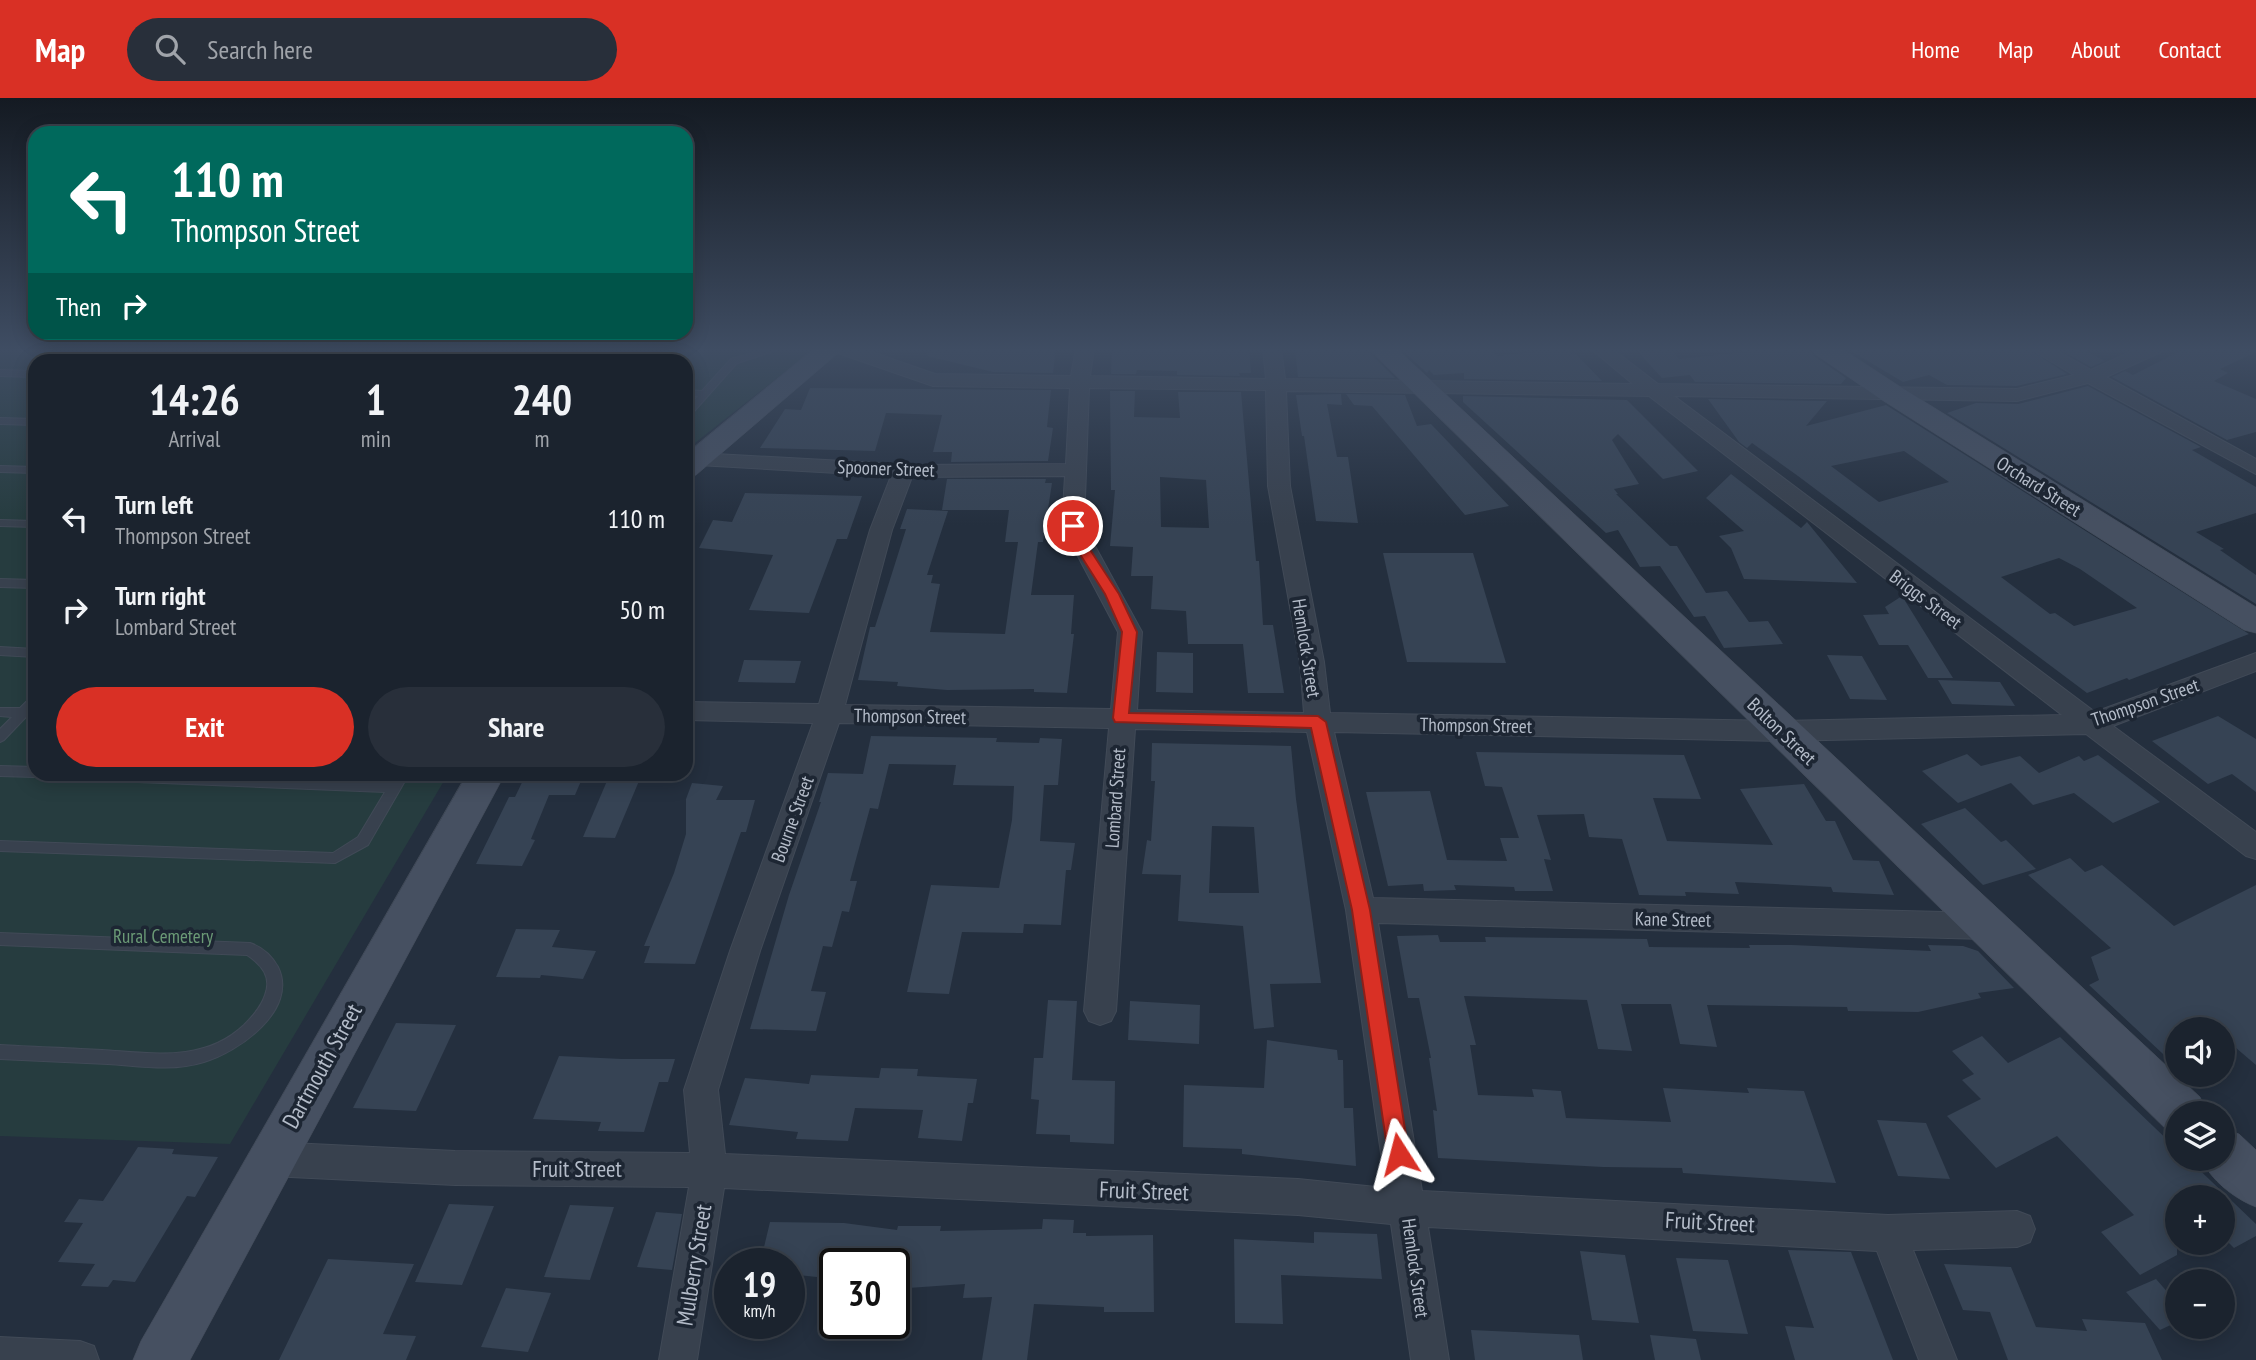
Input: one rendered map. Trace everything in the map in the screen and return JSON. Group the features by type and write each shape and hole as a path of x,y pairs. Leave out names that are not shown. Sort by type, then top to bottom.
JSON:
{"street":[{"path":"693,463 760,407"},
{"name":"Lombard Street","path":"1078,407 1073,526 1082,548 1112,594 1130,632 1121,718 1100,1011"},
{"name":"Hemlock Street","path":"1277,407 1279,486 1312,663 1318,722 1361,910 1430,1360"},
{"name":"Bolton Street","path":"1444,407 2170,1101"},
{"name":"Briggs Street","path":"1675,407 2256,848"},
{"name":"Orchard Street","path":"1913,407 2256,622"},
{"path":"2145,407 2256,468"},
{"name":"Spooner Street","path":"693,464 904,470 1074,470"},
{"name":"Bourne Street","path":"709,1170 701,1090 745,951 829,715 881,530 904,470"},
{"name":"Thompson Street","path":"693,711 1782,731 2091,724 2256,662"},
{"name":"Dartmouth Street","path":"160,1360 482,781"},
{"name":"Kane Street","path":"1361,910 1986,926"},
{"name":"Fruit Street","path":"270,1159 455,1168 709,1170 1298,1197 1407,1208 1888,1233 2017,1229"},
{"path":"2235,1163 2256,1183"},
{"name":"Mulberry Street","path":"678,1360 709,1170"},
{"path":"1888,1233 1938,1360"},
{"path":"0,1356 80,1360"}],"lane":[{"path":"0,421 28,422"},
{"path":"0,469 28,470"},
{"path":"0,523 28,524"},
{"path":"0,583 28,584"},
{"path":"0,651 28,653"},
{"path":"0,712 28,713"},
{"path":"0,737 28,714"},
{"path":"0,771 28,772"},
{"path":"229,781 395,788"},
{"path":"0,846 335,858 363,841 400,781"},
{"path":"0,939 250,949 267,959 275,976 273,995 261,1017 238,1040 203,1055 174,1061 0,1052"}],"green space":[{"name":"Rural Cemetery","path":"0,407 28,407 28,781 444,781 230,1144 0,1136"},
{"path":"693,407 741,407 693,444"}],"building":[{"path":"802,407 1049,407 1047,427 1053,428 1048,461 951,462 952,452 933,452 942,415 886,413 875,451 760,448 785,409 801,410"},
{"path":"1110,407 1134,407 1134,417 1180,418 1179,407 1242,407 1263,625 1273,625 1284,693 1248,693 1243,644 1188,644 1186,611 1151,609 1153,576 1131,576 1133,547 1110,546 1115,490 1111,490","holes":["1160,477 1206,480 1209,528 1161,527"]},
{"path":"1298,407 1328,407 1337,457 1348,457 1358,523 1316,521"},
{"path":"1373,407 1410,407 1417,426 1431,424 1509,506 1465,515"},
{"path":"1468,407 1634,407 1698,471 1663,479 1618,434 1612,440 1639,484 1614,489 1616,494 1670,546 1677,546 1706,593 1727,591 1749,622 1768,621 1783,644 1724,648 1705,616 1694,617 1660,566 1640,567 1618,530 1606,533"},
{"path":"1714,407 1822,407 1806,426 1879,407 1889,407 2249,634 2129,680 2127,678 2087,693 1798,476 1752,443 1747,448 1739,442","holes":["1904,451 1949,482 1879,502 1831,466","2059,558 2137,608 2074,626 2055,613 2050,614 2001,577"]},
{"path":"1965,407 2127,407 2201,447 2192,450 2256,487 2256,513 2196,532 2224,549 2220,550 2256,575 2256,604 1947,413"},
{"path":"2167,407 2256,407 2256,432 2227,440"},
{"path":"1731,474 1801,528 1807,522 1857,583 1744,579 1731,548 1719,536 1744,531 1706,498"},
{"path":"947,479 1046,479 1045,483 1052,483 1043,542 1038,542 1031,595 1074,595 1071,634 1074,634 1067,693 1034,692 1034,689 947,690 897,686 898,682 858,680 870,627 875,627 906,529 900,529 907,509 948,511 927,575 933,575 931,583 940,584 930,632 1005,634 1018,542 1005,542 1009,510 942,510"},
{"path":"745,493 862,496 847,539 837,539 809,613 749,610 773,555 699,548 713,520 732,522"},
{"path":"1383,553 1473,553 1506,663 1407,662"},
{"path":"1902,596 1953,678 1928,678 1908,645 1879,645 1863,615 1889,614 1885,607"},
{"path":"1157,652 1193,653 1193,693 1156,692"},
{"path":"1827,655 1862,656 1887,700 1850,699"},
{"path":"744,660 801,661 795,683 738,682"},
{"path":"1938,680 2000,682 2015,706 1952,704"},
{"path":"2218,716 2256,739 2256,792 2232,774 2208,784 2152,741"},
{"path":"871,736 997,738 996,742 1039,743 1040,738 1062,739 1058,785 1044,785 1040,841 1075,843 1071,870 1066,870 1061,925 1024,924 1023,933 962,932 949,994 907,992 931,885 999,888 1012,820 1014,786 953,785 956,765 889,764 878,809 870,808 850,881 857,881 849,912 842,911 832,947 823,946 811,991 826,992 816,1031 750,1029 828,773 863,774"},
{"path":"1152,743 1291,746 1321,983 1270,984 1274,1027 1254,1029 1243,926 1178,921 1181,875 1142,874 1147,840 1151,841 1155,781 1151,781","holes":["1212,826 1254,827 1259,893 1209,893"]},
{"path":"1476,752 1684,755 1701,799 1653,798 1667,841 1773,845 1740,789 1804,784 1826,821 1835,821 1853,860 1879,861 1894,895 1833,892 1831,887 1735,882 1739,894 1685,892 1686,896 1639,895 1622,839 1589,837 1584,814 1537,815 1551,860 1544,859 1553,891 1515,891 1514,887 1454,885 1456,890 1424,891 1423,884 1388,886 1366,792 1430,791 1447,860 1507,861 1500,838 1519,838 1502,787 1485,786"},
{"path":"1967,754 1981,766 2020,756 2039,773 2079,756 2084,761 2098,755 2160,802 2113,823 2074,793 2033,805 2011,783 1958,803 1922,771"},
{"path":"523,781 581,781 575,795 549,795 531,839 535,840 522,866 476,864 509,797 515,797"},
{"path":"607,781 639,781 615,838 583,837"},
{"path":"692,783 723,786 716,800 755,800 746,832 741,832 695,964 644,963 650,946 644,946 674,873 686,834 686,799"},
{"path":"1965,808 2001,842 2006,840 2036,869 1983,885 1921,824"},
{"path":"2070,858 2085,872 2102,865 2174,926 2256,885 2256,1065 2235,1047 2235,1017 2165,1017 2165,1056 2089,985 2099,980 2091,957 2111,948 2028,875"},
{"path":"516,929 560,930 552,947 596,951 583,979 541,975 540,978 496,977"},
{"path":"1438,935 1440,942 1486,942 1485,937 1647,939 1649,947 1750,948 1749,945 1792,945 1931,951 1928,945 1963,946 1978,951 2014,988 1978,993 1981,998 1918,1012 1848,1011 1847,1007 1707,1005 1717,1047 1680,1044 1671,1004 1621,1004 1632,1051 1598,1049 1587,1000 1464,996 1476,1045 1470,1045 1478,1095 1534,1097 1532,1089 1561,1091 1566,1118 1671,1122 1663,1088 1749,1093 1747,1088 1804,1091 1836,1183 1683,1173 1682,1168 1603,1167 1438,1158 1433,1110 1437,1111 1431,1058 1419,998 1408,998 1397,936"},
{"path":"1048,1000 1077,1001 1072,1080 1115,1081 1114,1144 1070,1142 1070,1135 1036,1134 1039,1100 1031,1099 1034,1058 1043,1058"},
{"path":"1130,1001 1200,1005 1199,1044 1128,1040"},
{"path":"396,1023 456,1025 416,1111 353,1108"},
{"path":"1982,1036 2008,1063 2060,1037 2165,1138 2165,1171 2201,1171 2215,1185 2165,1185 2165,1255 2177,1255 2140,1275 2101,1232 2134,1215 2057,1136 1996,1168 1947,1116 1981,1099 1962,1080 1974,1074 1952,1051"},
{"path":"1267,1040 1337,1050 1338,1060 1343,1060 1344,1108 1353,1108 1356,1166 1242,1154 1242,1149 1183,1147 1184,1085 1264,1088"},
{"path":"559,1056 675,1059 668,1082 659,1082 644,1132 598,1131 601,1122 533,1119"},
{"path":"881,1068 918,1069 917,1076 977,1079 973,1103 968,1103 962,1141 918,1138 923,1110 855,1108 848,1141 796,1139 798,1132 729,1125 745,1078 809,1084 811,1075 879,1078"},
{"path":"1877,1120 1926,1123 1950,1179 1898,1176"},
{"path":"138,1147 174,1149 172,1154 218,1157 195,1197 187,1196 135,1282 113,1280 108,1287 81,1286 95,1264 58,1262 83,1223 64,1222 79,1199 103,1201"},
{"path":"449,1204 494,1206 462,1285 415,1282"},
{"path":"2235,1204 2256,1224 2256,1236 2235,1247"},
{"path":"570,1205 614,1207 590,1280 544,1277"},
{"path":"656,1212 682,1214 672,1270 637,1267"},
{"path":"1043,1219 1074,1220 1073,1233 1086,1233 1086,1236 1153,1235 1154,1312 1104,1312 1104,1307 1034,1304 1027,1360 982,1360 992,1297 963,1298 965,1284 910,1288 910,1248 819,1248 819,1277 805,1276 805,1248 764,1248 770,1222 844,1223 897,1230 898,1226 941,1226 940,1231 1042,1229"},
{"path":"1314,1232 1377,1234 1382,1279 1281,1275 1283,1324 1235,1323 1234,1239 1314,1243"},
{"path":"1788,1250 1851,1252 1893,1360 1795,1360 1785,1326 1814,1328"},
{"path":"1580,1251 1625,1255 1639,1323 1592,1320"},
{"path":"1676,1258 1728,1260 1748,1334 1693,1331"},
{"path":"328,1259 414,1264 383,1334 416,1336 406,1360 279,1360"},
{"path":"1944,1264 2011,1267 2036,1327 2087,1331 2082,1319 2145,1323 2162,1360 2008,1360 1990,1312 1963,1310"},
{"path":"2156,1279 2165,1289 2165,1328 2160,1330 2126,1292"},
{"path":"506,1288 551,1293 528,1352 481,1347"},
{"path":"1471,1330 1579,1335 1583,1360 1475,1360"},
{"path":"1650,1335 1696,1339 1701,1360 1655,1360"}],"route":[{"path":"1073,526 1082,548 1112,594 1130,632 1121,718 1318,722 1361,910 1399,1154"}]}
